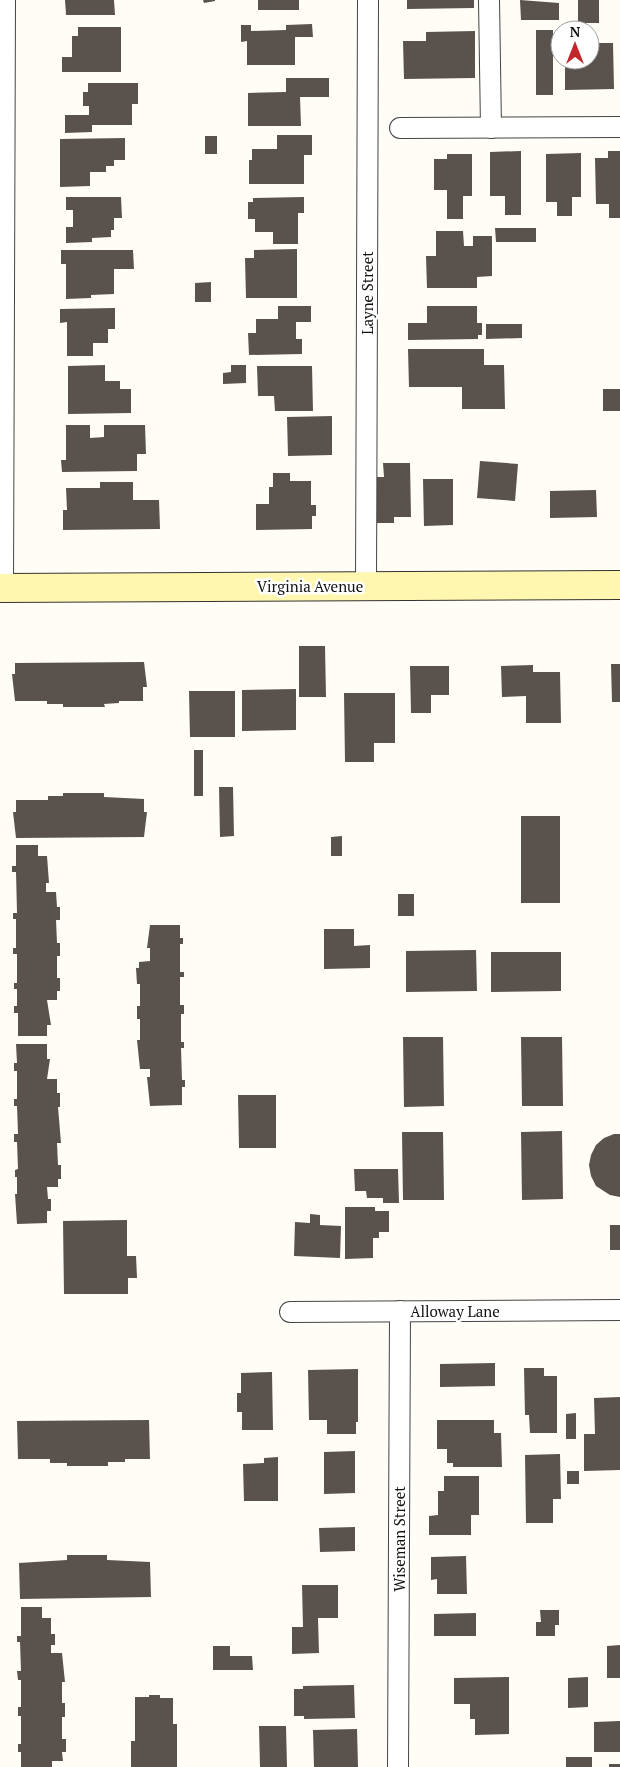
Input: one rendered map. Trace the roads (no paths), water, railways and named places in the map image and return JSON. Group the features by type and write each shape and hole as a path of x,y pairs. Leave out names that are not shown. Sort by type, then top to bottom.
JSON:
{"street":[{"path":"2,588 5,0"},
{"name":"Layne Street","path":"366,586 368,0"},
{"path":"489,0 491,128"},
{"path":"400,128 620,126"},
{"name":"Virginia Avenue","path":"2,588 620,585"},
{"name":"Alloway Lane","path":"290,1312 620,1310"},
{"name":"Wiseman Street","path":"398,1767 400,1311"}]}
